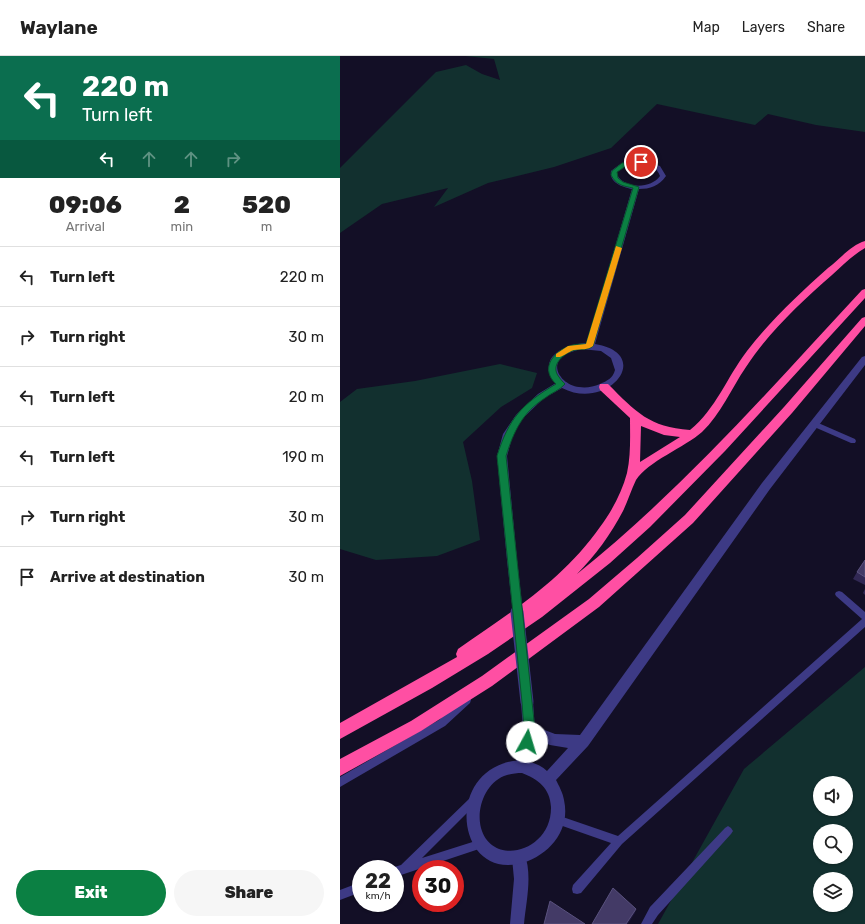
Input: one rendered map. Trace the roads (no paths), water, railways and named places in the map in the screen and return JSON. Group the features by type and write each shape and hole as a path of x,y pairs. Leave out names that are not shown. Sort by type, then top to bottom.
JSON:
{"highway":[{"path":"631,478 640,467 693,434 706,421 743,364 776,322 808,290 853,252 865,244"},
{"path":"340,731 434,680 483,650 564,592 643,526 697,475 745,425 865,292"},
{"path":"340,768 416,726 487,681 594,603 689,520 788,410 865,320"},
{"path":"604,387 635,418 649,426 666,431 693,434"},
{"path":"340,726 462,655 552,589 584,558 619,508 631,478 635,458 635,418"}],"street":[{"path":"641,162 654,166 662,172 663,176 658,183 636,187 621,183 614,175 615,171 624,164 641,162"},
{"path":"590,346 636,187"},
{"path":"590,346 608,351 614,356 618,362 619,369 617,376 612,382 604,387 593,390 582,391 570,389 561,384 555,378 552,371 556,358 570,348 590,346"},
{"path":"548,780 583,741 766,486 865,359"},
{"path":"522,766 529,730 502,456 508,434 519,417 541,396 561,384"},
{"path":"529,730 548,739 563,743 583,741"},
{"path":"522,766 532,768 548,780 554,788 558,798 559,809 552,834 543,845 532,853 518,858 505,858 492,853 482,844 474,831 472,815 475,799 482,786 494,774 507,768 522,766"},
{"path":"517,924 521,879 518,858"}],"lane":[{"path":"814,424 853,441"},
{"path":"839,594 865,617"},
{"path":"577,889 619,842 865,622"},
{"path":"340,782 442,723 487,681"},
{"path":"405,868 475,799"},
{"path":"557,820 619,842"},
{"path":"646,924 654,911 728,831"},
{"path":"405,868 482,844"},
{"path":"340,895 352,890"}]}
